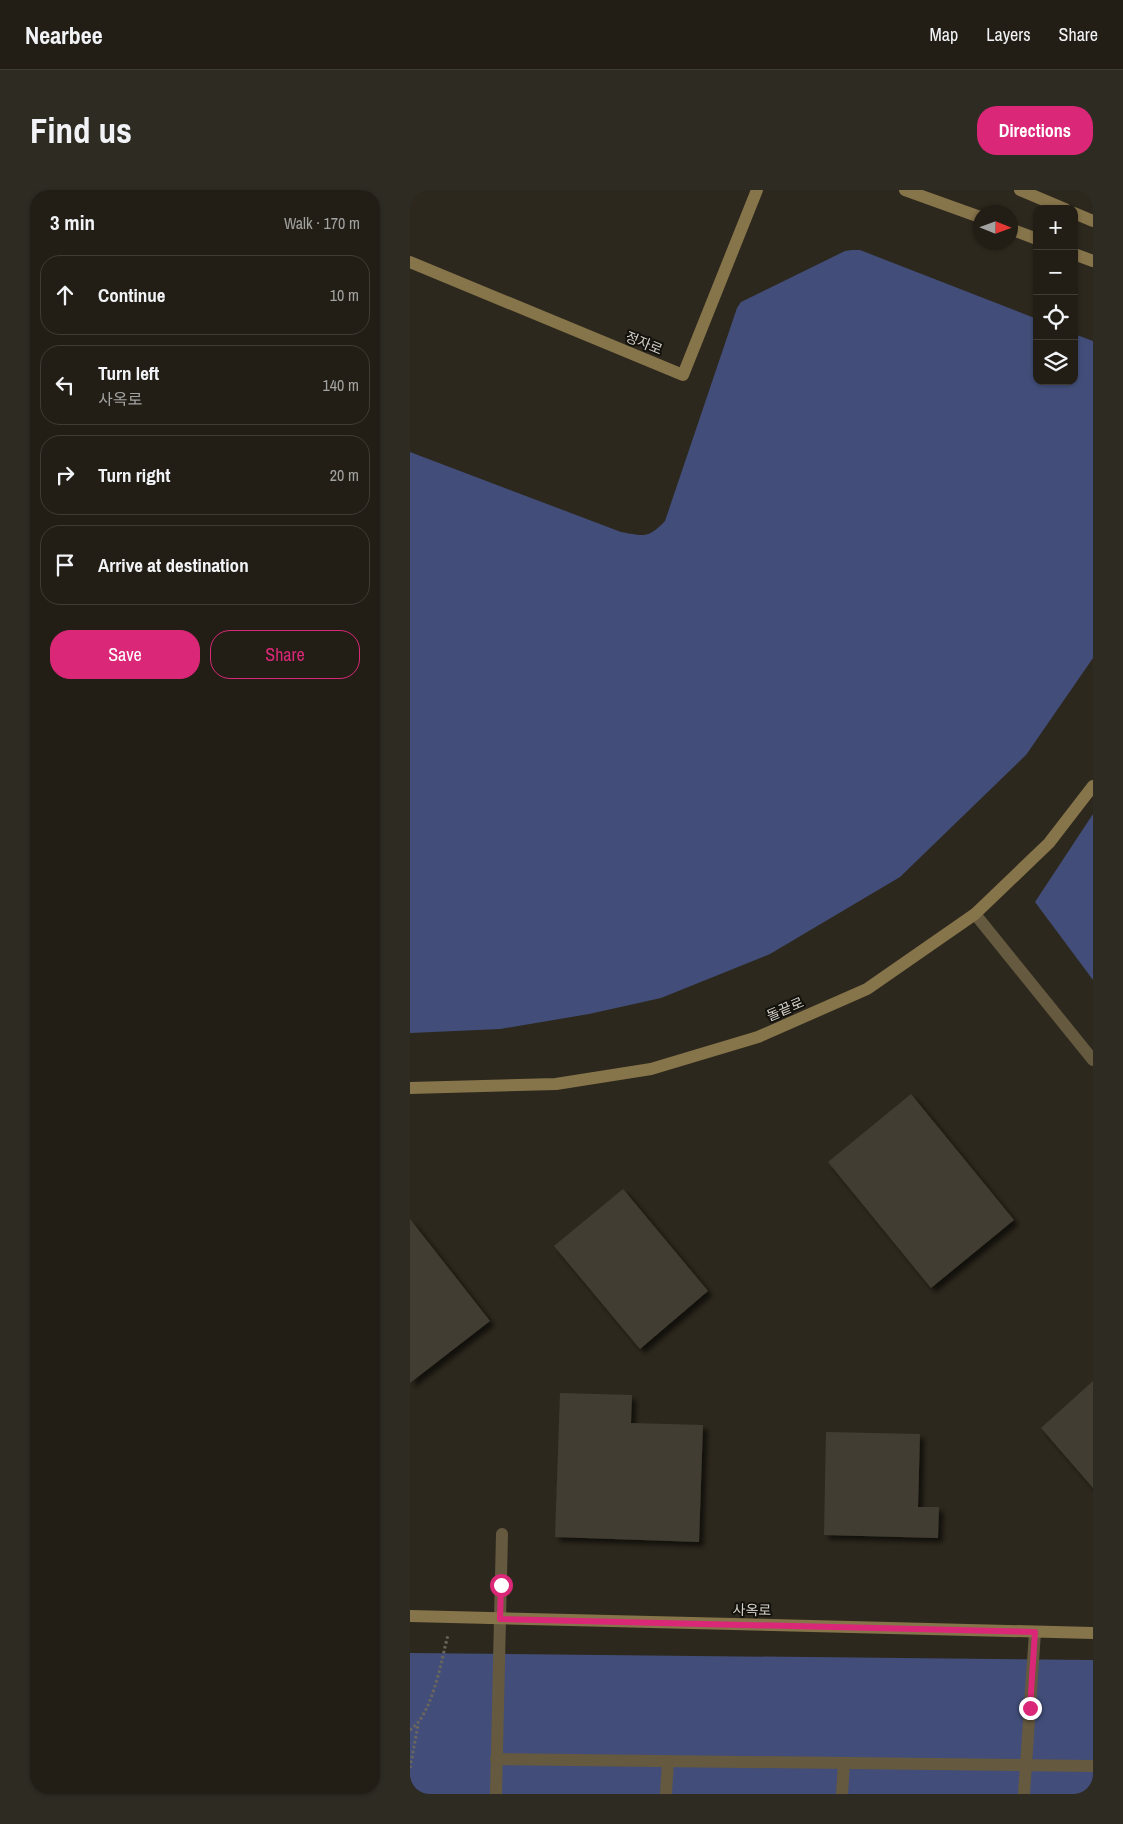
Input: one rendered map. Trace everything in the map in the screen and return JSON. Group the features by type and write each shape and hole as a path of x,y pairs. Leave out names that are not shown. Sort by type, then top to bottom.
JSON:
{"street":[{"name":"정자로","path":"410,262 683,375 757,190"},
{"path":"905,190 973,214"},
{"path":"1020,190 1056,205"},
{"path":"1078,215 1093,221"},
{"path":"1018,231 1033,237"},
{"path":"1078,255 1093,261"},
{"name":"돌끝로","path":"410,1088 556,1084 651,1069 758,1037 867,989 975,914 1049,843 1093,786"},
{"path":"975,914 1093,1060"},
{"path":"496,1794 502,1534"},
{"name":"사옥로","path":"410,1616 1093,1633"},
{"path":"1024,1794 1035,1632"},
{"path":"496,1758 1093,1766"},
{"path":"666,1794 668,1760"},
{"path":"842,1794 844,1763"}],"path":[{"path":"410,1768 418,1724 430,1699 453,1618"},
{"path":"410,1730 418,1724"}],"shaded area":[{"path":"860,250 1033,317 1033,385 1078,385 1078,335 1093,341 1093,658 1026,755 900,877 770,954 661,998 589,1014 500,1029 410,1033 410,452 621,532 641,535 650,533 665,521 737,308 741,302 845,251"},
{"path":"1093,814 1093,980 1035,902"},
{"path":"410,1653 1093,1660 1093,1794 410,1794"}],"building":[{"path":"911,1094 1014,1220 931,1288 828,1162"},
{"path":"623,1189 708,1291 640,1349 554,1246"},
{"path":"410,1219 490,1321 410,1383"},
{"path":"1093,1381 1093,1488 1041,1428"},
{"path":"560,1393 632,1395 631,1423 703,1425 699,1542 555,1537"},
{"path":"826,1432 920,1434 918,1507 939,1507 938,1538 824,1535"}],"route":[{"path":"501,1585 500,1619 1035,1632 1030,1708"}]}
